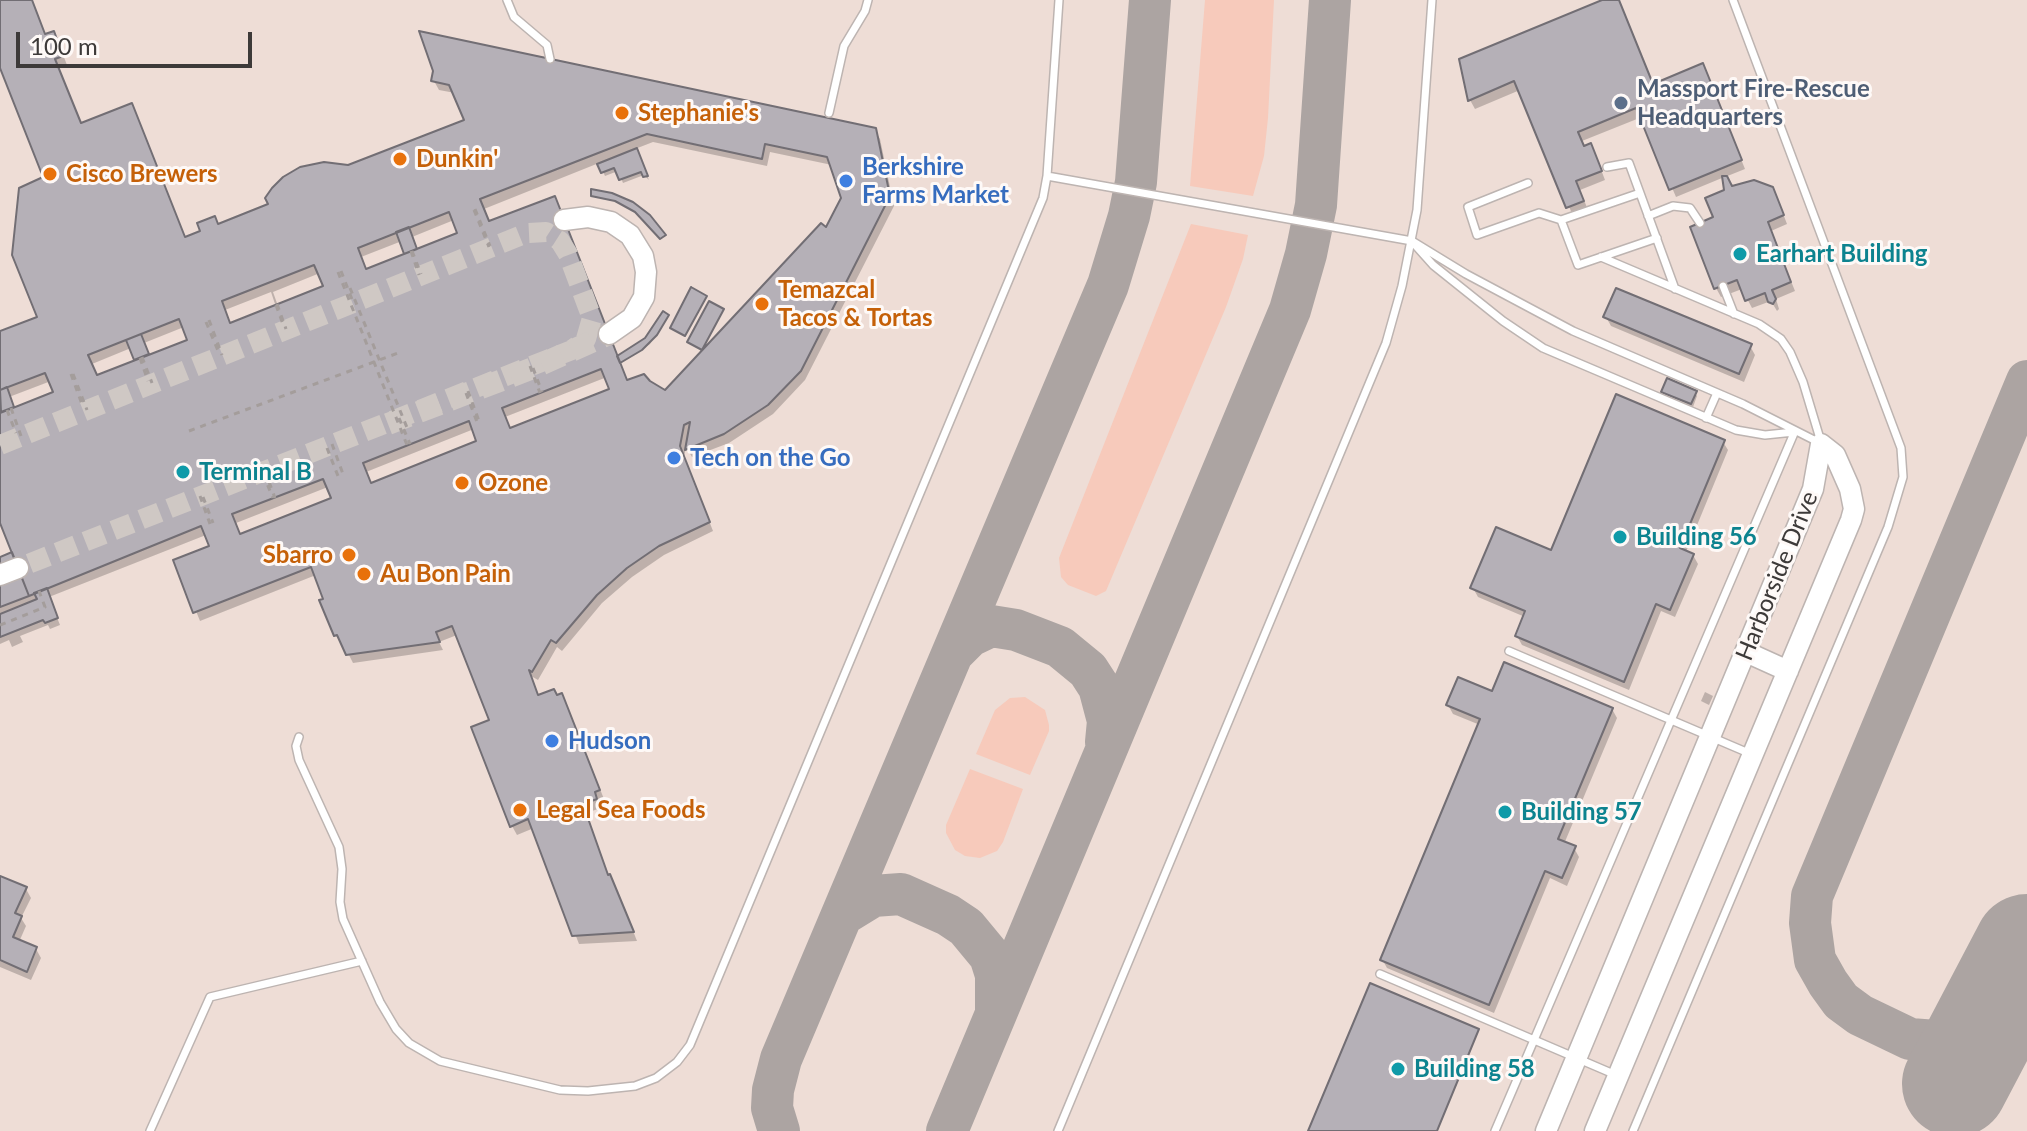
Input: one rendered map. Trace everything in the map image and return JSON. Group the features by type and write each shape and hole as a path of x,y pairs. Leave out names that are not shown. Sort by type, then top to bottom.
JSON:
{"street":[{"path":"564,220 588,217 611,222 630,235 643,256 646,272 644,297 632,318 609,334"},
{"name":"Harborside Drive","path":"1546,1131 1813,489 1821,444 1840,464 1854,509 1595,1131"},
{"path":"1746,652 1788,671"}],"lane":[{"path":"507,0 514,17 547,45 550,59"},
{"path":"829,113 844,46 865,11 868,0"},
{"path":"299,737 296,746 299,760 339,847 343,919 380,1002 396,1029 409,1043 440,1061 547,1088 576,1091 635,1086 656,1078 677,1062 690,1045 1030,235 1047,176 1059,0"},
{"path":"1058,1131 1365,395 1395,314 1412,241 1420,185 1432,0"},
{"path":"1633,1131 1888,527 1903,477 1901,448 1733,0"},
{"path":"1607,167 1629,163 1675,289"},
{"path":"1047,176 1412,241 1573,331 1765,414 1821,444"},
{"path":"1528,183 1468,207 1477,235 1539,213 1561,220 1640,193"},
{"path":"1648,216 1673,206 1690,208 1700,223"},
{"path":"1561,220 1578,265 1657,238"},
{"path":"1412,241 1433,265 1503,321 1543,348 1750,434 1795,431"},
{"path":"1601,257 1771,331 1790,352 1803,382 1821,444"},
{"path":"1723,286 1734,314"},
{"path":"1706,418 1717,393"},
{"path":"1495,1131 1795,431"},
{"path":"1509,651 1753,755"},
{"path":"150,1131 210,997 362,961"},
{"path":"1380,974 1618,1076"}],"path":[{"path":"474,209 489,247"},
{"path":"411,251 420,274"},
{"path":"353,302 339,272 408,445 399,418"},
{"path":"350,288 408,430"},
{"path":"276,305 285,328"},
{"path":"208,321 220,354"},
{"path":"189,431 398,353"},
{"path":"141,358 150,382"},
{"path":"531,367 541,392"},
{"path":"72,374 85,408"},
{"path":"467,392 478,421"},
{"path":"16,433 9,409 21,436"},
{"path":"327,448 341,475 332,444"},
{"path":"264,472 274,498"},
{"path":"201,497 212,524"},
{"path":"0,625 45,607 39,591"}],"shaded area":[{"path":"0,0 2027,0 2027,1131 0,1131"},
{"path":"1205,0 1274,0 1264,156 1253,196 1190,186"},
{"path":"1191,224 1248,235 1243,259 1226,307 1106,591 1096,596 1068,585 1061,577 1059,558"},
{"path":"1025,697 1045,710 1049,725 1030,775 976,754 995,710 1010,698"},
{"path":"970,769 1023,789 1003,842 997,851 980,858 965,856 955,850 946,833 946,825"}],"building":[{"name":"Terminal B","path":"0,0 32,0 45,34 54,31 63,56 55,59 81,123 132,103 185,237 200,231 197,223 215,216 218,224 268,204 265,198 272,188 300,167 324,162 348,165 464,120 449,85 431,81 433,71 419,31 876,128 890,196 801,371 768,405 724,434 685,450 690,422 684,425 680,446 710,522 659,546 627,568 597,595 556,643 551,640 532,672 529,670 538,695 554,689 557,695 562,693 600,790 595,792 597,799 583,804 608,875 634,932 572,936 528,819 510,827 471,727 489,720 452,626 436,632 440,642 346,655 319,600 323,599 311,567 193,613 173,560 209,546 201,526 29,596 0,523 0,413 53,392 45,373 0,390 0,331 37,317 12,255 19,188 43,177 0,68","holes":["647,134 762,159 765,144 827,157 841,198 826,227 821,223 665,390 644,374 627,380 555,196 489,221 480,199","449,212 457,233 366,269 358,248","314,265 323,286 230,323 222,301","179,319 187,340 97,375 88,355","601,369 609,389 510,428 502,408","469,421 476,441 371,483 363,463","323,479 331,498 240,534 232,514"]},
{"name":"Massport Fire-Rescue Headquarters","path":"1602,0 1619,0 1653,84 1703,63 1742,160 1669,190 1636,108 1578,132 1584,146 1591,143 1602,171 1576,181 1584,201 1566,208 1514,81 1468,101 1459,59"},
{"path":"637,148 648,176 643,177 641,172 619,180 614,168 601,173 597,164"},
{"name":"Earhart Building","path":"1722,176 1727,176 1732,186 1754,180 1773,187 1784,215 1768,222 1791,282 1772,290 1776,299 1773,304 1768,302 1765,293 1745,301 1737,280 1714,289 1690,227 1713,217 1705,198 1724,190"},
{"path":"591,189 633,202 650,215 666,235 660,239 635,212 615,201 591,196"},
{"path":"409,227 417,249 404,254 396,232"},
{"path":"691,287 707,296 685,336 670,328"},
{"path":"1616,288 1752,344 1739,374 1603,317"},
{"path":"709,301 724,309 702,350 687,342"},
{"path":"663,311 669,315 657,335 642,350 620,363 617,356 645,338"},
{"path":"141,334 149,354 134,360 126,340"},
{"path":"1667,378 1697,391 1691,404 1661,392"},
{"path":"7,387 14,407 1,412 0,390"},
{"name":"Building 56","path":"1616,394 1725,440 1680,548 1694,554 1670,610 1656,604 1624,682 1515,636 1525,611 1470,588 1496,527 1551,550"},
{"path":"12,552 29,596 0,607 0,557"},
{"path":"47,588 58,618 45,623 43,620 0,637 0,614 37,599 34,593"},
{"name":"Building 57","path":"1504,662 1613,708 1558,839 1576,846 1562,878 1545,871 1489,1005 1380,960 1480,719 1446,705 1458,677 1492,691"},
{"path":"0,876 27,887 15,913 22,916 13,937 37,947 27,972 0,960"},
{"name":"Building 58","path":"1370,983 1479,1029 1437,1131 1308,1131"}],"taxiway":[{"path":"779,1131 772,1108 781,1059 1108,285 1136,182 1150,0"},
{"path":"947,1131 1290,310 1316,205 1330,0"},
{"path":"2018,964 1993,1006 1980,1021 1963,1032 1936,1041 1910,1039 1860,1015 1841,1001 1815,960 1810,923 1812,896 2027,381"},
{"path":"953,653 970,636 991,626 1016,630 1060,647 1088,670 1099,687 1108,721 1106,742"},
{"path":"842,915 873,896 901,894 948,915 966,927 990,956 996,975 996,1013"}],"runway":[{"path":"1955,1084 2027,947"}],"tunnel":[{"path":"0,445 527,233 546,232 560,241 592,318 586,339 572,350 18,568"},
{"path":"388,424 533,368 609,334"}],"place":[{"name":"Massport Fire-Rescue Headquarters","path":"1621,103"},
{"name":"Stephanie's","path":"622,113"},
{"name":"Dunkin'","path":"400,159"},
{"name":"Cisco Brewers","path":"50,174"},
{"name":"Berkshire Farms Market","path":"846,181"},
{"name":"Earhart Building","path":"1740,254"},
{"name":"Temazcal Tacos & Tortas","path":"762,304"},
{"name":"Tech on the Go","path":"674,458"},
{"name":"Terminal B","path":"183,472"},
{"name":"Ozone","path":"462,483"},
{"name":"Building 56","path":"1620,537"},
{"name":"Sbarro","path":"349,555"},
{"name":"Au Bon Pain","path":"364,574"},
{"name":"Hudson","path":"552,741"},
{"name":"Legal Sea Foods","path":"520,810"},
{"name":"Building 57","path":"1505,812"},
{"name":"Building 58","path":"1398,1069"}]}
